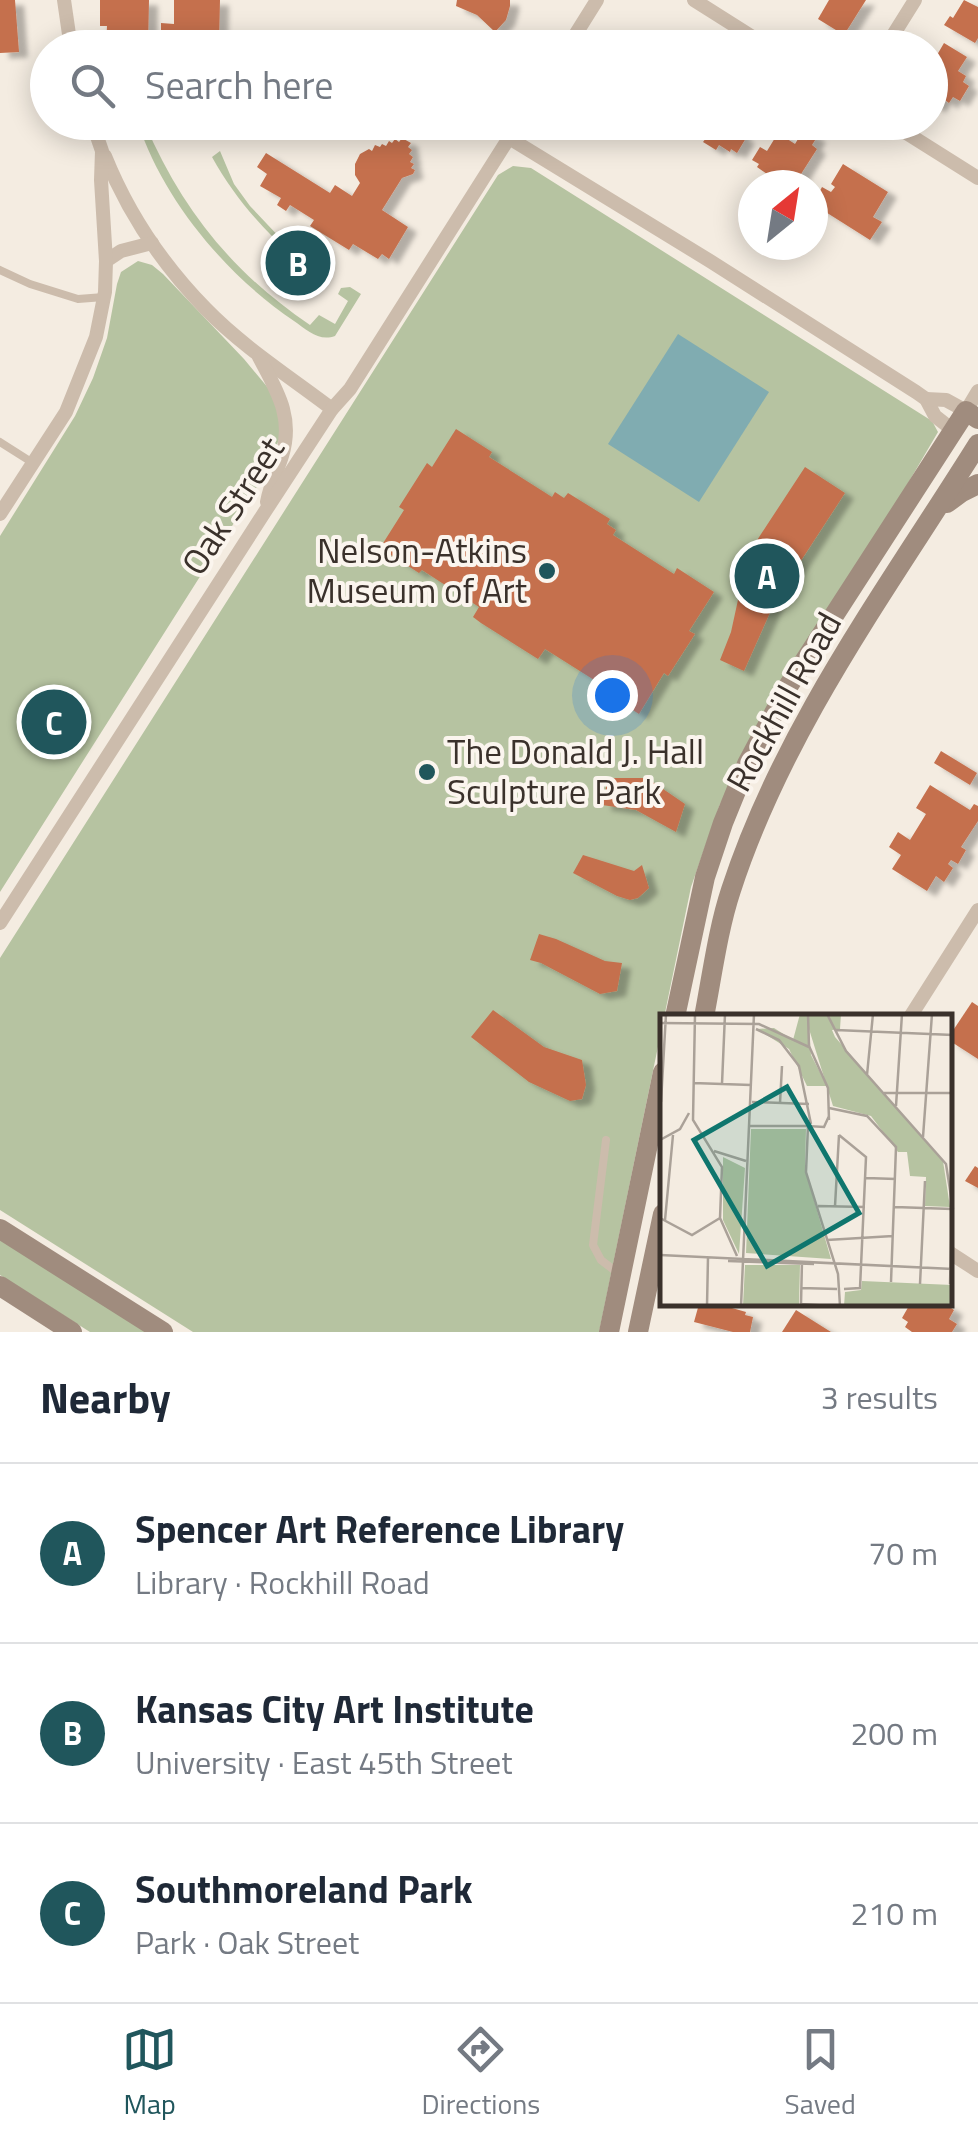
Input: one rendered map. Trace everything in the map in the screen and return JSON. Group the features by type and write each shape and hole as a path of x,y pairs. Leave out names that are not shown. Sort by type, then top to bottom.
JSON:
{"main road":[{"name":"Rockhill Road","path":"676,1014 705,877 747,764 790,685 954,431 972,415"},
{"path":"954,431 978,445"},
{"name":"Rockhill Road","path":"705,1014 729,894 761,808 800,729 978,445"},
{"path":"932,518 952,498 978,484"},
{"path":"609,1332 660,1090"},
{"path":"638,1332 660,1228"},
{"path":"0,1229 162,1332"},
{"path":"0,1286 72,1332"}],"street":[{"path":"64,0 68,30"},
{"path":"577,30 596,0"},
{"path":"694,0 742,30"},
{"path":"897,30 916,0"},
{"path":"98,140 117,187 152,243 207,310 332,409"},
{"name":"Oak Street","path":"0,923 509,140"},
{"path":"513,140 926,399 935,416 954,431"},
{"path":"918,140 978,178"},
{"path":"0,514 66,412 96,337 106,261 102,151"},
{"path":"106,261 122,251 152,243"},
{"path":"256,352 286,414 286,438 266,510"},
{"name":"Rockhill Road","path":"972,415 978,391"},
{"path":"926,399 946,400 972,415"},
{"path":"912,1014 978,910"},
{"path":"953,1255 978,1270"}],"lane":[{"path":"0,270 78,299 104,297"},
{"path":"0,442 33,463"},
{"path":"606,1140 594,1244 601,1260 621,1275"}],"green space":[{"path":"144,140 153,140 193,212 212,237 257,284 310,325 319,315 335,324 348,301 338,294 341,288 350,287 361,294 335,336 318,336 308,331 245,282 200,234"},
{"path":"220,151 234,184 250,206 283,241 321,270 322,279 317,285 304,283 310,270 268,232 232,189 212,157"},
{"name":"The Donald J. Hall Sculpture Park","path":"513,166 531,168 932,421 938,432 720,804 691,887 665,1014 660,1014 660,1037 599,1332 193,1332 0,1210 0,958 498,175"},
{"path":"138,261 163,274 269,389 278,407 280,437 265,474 0,892 0,536 75,416 107,338 121,272"},
{"path":"0,1239 148,1332 90,1332 0,1275"}],"water":[{"path":"678,334 769,392 699,502 608,444"}],"building":[{"path":"0,0 15,0 19,52 0,53"},
{"path":"100,0 149,0 148,30 107,30 107,26 100,26"},
{"path":"174,0 220,0 219,30 161,30 161,23 174,24"},
{"path":"457,0 510,0 506,20 497,30 456,6"},
{"path":"829,0 866,0 847,30 836,30 818,19"},
{"path":"964,0 978,7 975,43 944,25"},
{"path":"948,45 967,57 958,71 966,76 963,82 969,86 960,101 953,97 949,103"},
{"path":"745,140 737,153 719,145 716,150 703,142"},
{"path":"774,140 795,144 797,140 815,140 812,145 817,149 804,170 761,170 752,160 760,147 767,151"},
{"path":"411,143 410,162 415,170 402,178 382,210 408,227 389,259 382,254 378,259 353,244 349,250 310,226 314,220 290,205 286,211 277,205 281,198 260,186 267,174 257,167 266,153 330,193 335,185 352,196 360,183 355,164 360,154 372,151 375,145"},
{"path":"843,164 888,192 873,217 882,222 870,240 828,213 828,190 835,187 831,184"},
{"name":"Nelson-Atkins Museum of Art","path":"456,429 492,452 489,457 552,497 555,492 564,498 568,493 610,519 607,524 616,530 613,535 674,574 677,568 714,592 689,631 695,634 668,676 664,673 639,714 545,649 538,659 481,623 473,617 479,607 380,548 404,510 399,507 427,463 432,467"},
{"path":"805,467 845,493 776,599 744,671 720,660 731,632 748,554"},
{"path":"941,751 977,773 970,785 934,763"},
{"path":"608,778 647,778 685,804 676,832 636,810 602,805"},
{"path":"930,785 970,810 974,804 978,806 978,821 961,847 966,850 958,864 951,860 948,864 953,868 944,882 936,876 927,891 892,869 901,855 889,847 898,832 910,840 926,814 916,808"},
{"path":"583,855 634,871 642,865 649,888 630,900 617,896 573,873"},
{"path":"539,934 605,961 622,963 617,991 600,994 530,960"},
{"path":"972,1002 978,1006 978,1059 953,1043 953,1030"},
{"path":"493,1010 544,1047 582,1060 586,1085 582,1099 570,1101 529,1082 471,1037"},
{"path":"975,1166 978,1168 978,1188 965,1181"},
{"path":"698,1307 728,1307 753,1317 750,1332 694,1322"},
{"path":"908,1307 950,1307 954,1310 949,1319 957,1324 952,1332 912,1332 902,1318"},
{"path":"796,1310 831,1332 782,1332"}],"place":[{"name":"Kansas City Art Institute","path":"298,263"},
{"name":"Nelson-Atkins Museum of Art","path":"547,571"},
{"name":"Spencer Art Reference Library","path":"767,576"},
{"name":"Southmoreland Park","path":"54,722"},
{"name":"The Donald J. Hall Sculpture Park","path":"427,772"}]}
